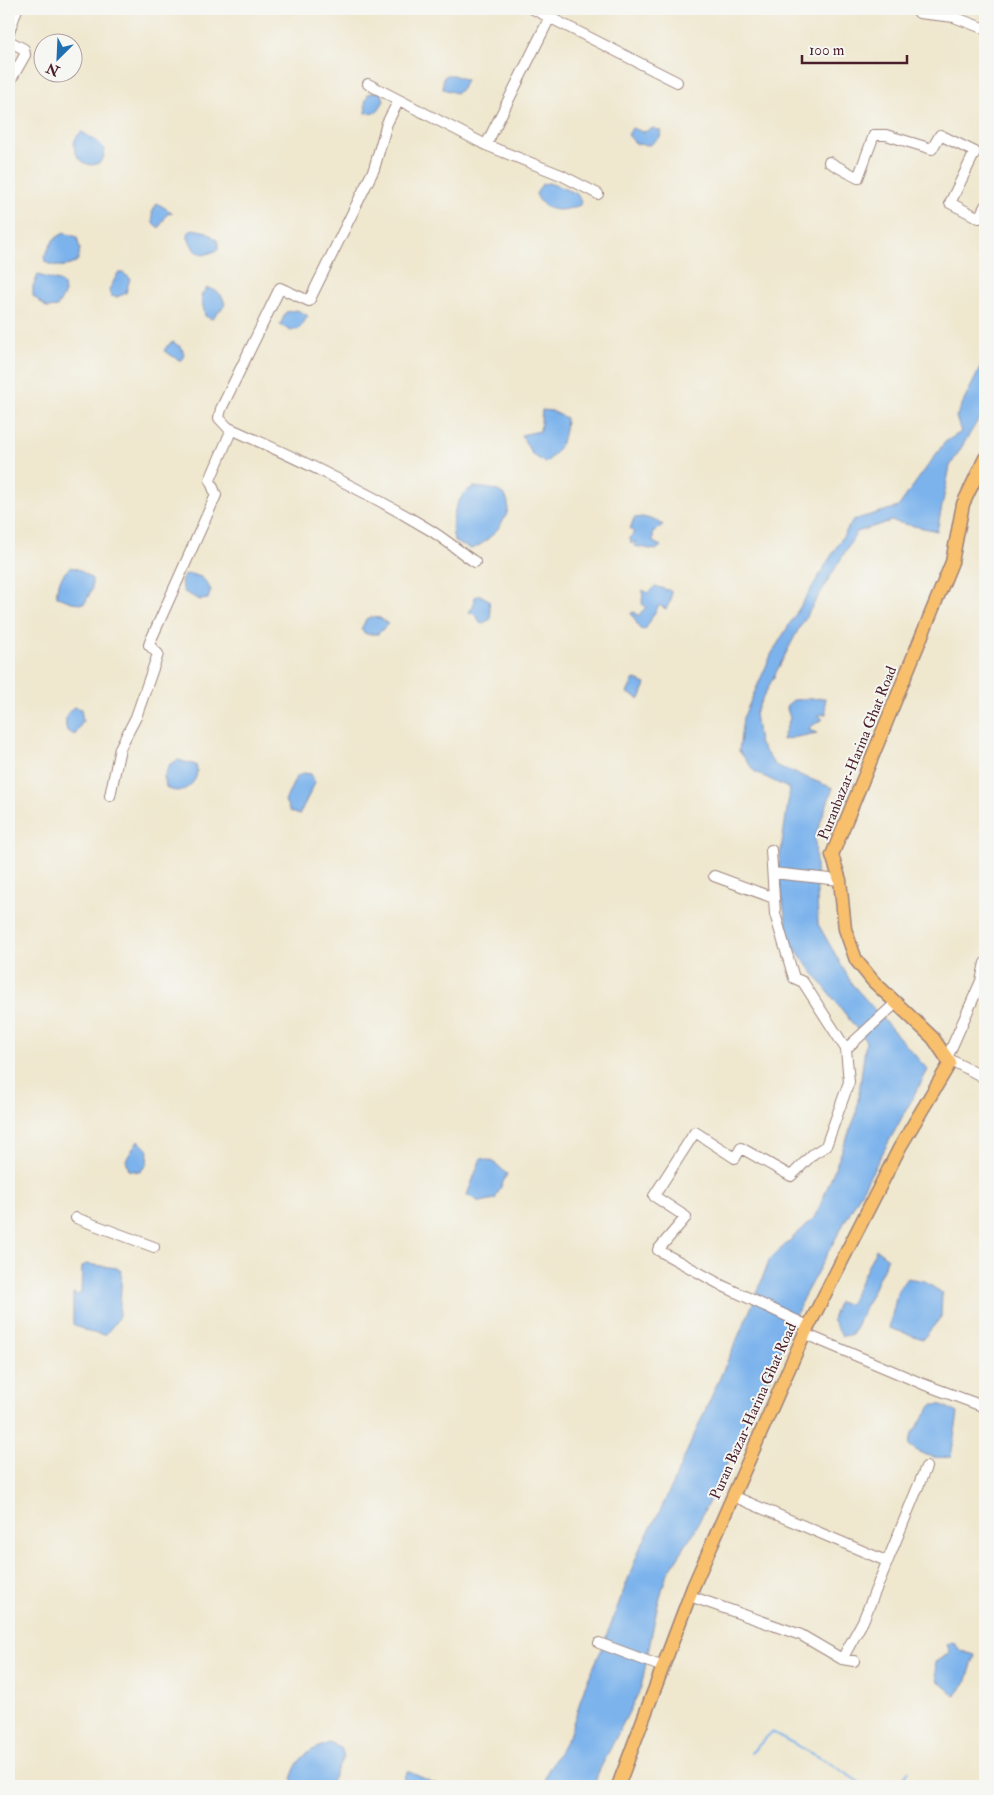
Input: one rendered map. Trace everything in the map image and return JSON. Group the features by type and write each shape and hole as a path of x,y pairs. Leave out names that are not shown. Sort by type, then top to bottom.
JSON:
{"main road":[{"name":"Puranbazar-Harina Ghat Road","path":"948,1061 933,1038 873,981 856,960 845,929 840,880 832,855 952,562 963,504 985,458"},
{"name":"Puran Bazar-Harina Ghat Road","path":"618,1786 690,1596 806,1330 900,1147 948,1061"}],"street":[{"path":"9,32 17,9"},
{"path":"533,9 552,13 677,82"},
{"path":"916,9 919,13 954,17 985,29"},
{"path":"486,145 552,13"},
{"path":"9,41 24,49 25,55 9,83"},
{"path":"368,84 486,145 561,175 598,194"},
{"path":"399,100 387,123 374,168 309,301 280,288 221,409 219,418 229,428 313,466 375,499 444,538 475,562"},
{"path":"829,162 858,178 874,134 886,135 932,149 940,135 975,152 950,203 979,218 985,206"},
{"path":"110,796 120,748 136,717 158,654 149,645 216,495 210,480 230,431 229,428"},
{"path":"771,850 775,914 794,978 803,982 846,1050 849,1082 826,1146 813,1154 791,1176 741,1148 735,1158 695,1132 654,1196 686,1217 658,1250 806,1330 923,1384 985,1407"},
{"path":"773,873 840,880"},
{"path":"714,876 774,898"},
{"path":"985,964 981,981 948,1061 985,1078"},
{"path":"846,1050 897,1002"},
{"path":"76,1218 154,1248"},
{"path":"842,1659 863,1621 926,1467"},
{"path":"732,1496 886,1561"},
{"path":"690,1596 801,1635 842,1659 854,1661"},
{"path":"599,1643 663,1667"}],"water":[{"path":"447,75 453,75 466,80 462,89 456,93 443,89 443,78"},
{"path":"382,93 384,101 377,112 366,113 365,103 368,94"},
{"path":"632,128 644,132 653,128 661,131 660,137 650,145 636,144 628,135"},
{"path":"82,132 105,149 103,159 97,164 90,165 84,162 75,151 74,144 76,138"},
{"path":"549,183 576,193 582,202 580,205 567,209 555,210 549,208 539,201 536,194 542,184"},
{"path":"157,203 173,213 167,214 159,228 153,223 152,213"},
{"path":"193,229 207,232 218,241 218,250 204,255 195,251 188,238 188,233"},
{"path":"64,233 77,237 80,249 78,260 66,266 45,262 44,257 54,239"},
{"path":"118,273 123,273 130,278 126,293 117,297 111,296 109,290"},
{"path":"38,275 59,281 64,285 65,293 57,307 47,308 33,296 33,286"},
{"path":"207,288 219,293 225,305 212,319 205,316 201,296"},
{"path":"297,310 308,316 300,328 291,331 280,325 286,312"},
{"path":"173,342 182,348 184,355 181,361 164,351"},
{"path":"985,358 985,409 950,466 937,531 891,521 857,532 797,632 755,713 759,743 775,765 833,788 815,837 818,924 852,984 928,1070 803,1298 779,1357 693,1534 666,1576 657,1608 641,1688 598,1773 594,1786 543,1786 547,1772 569,1736 585,1686 599,1655 640,1548 663,1505 755,1299 769,1260 816,1216 856,1115 866,1041 789,941 778,870 790,789 755,772 739,751 743,718 772,653 853,520 898,507 945,442 961,432 956,417"},
{"path":"542,410 552,411 566,418 565,432 561,444 545,463 532,454 521,435 540,431"},
{"path":"474,487 498,491 504,495 508,502 508,510 500,526 493,534 471,549 455,542 452,528 458,503 467,491"},
{"path":"642,517 656,520 663,525 653,532 653,542 661,546 656,550 634,546 636,541 631,544 630,538 634,532 630,529 634,518"},
{"path":"71,567 80,570 92,579 92,589 85,603 78,604 57,597 60,580"},
{"path":"190,574 200,577 207,583 211,590 208,599 200,600 184,592 181,583 184,575"},
{"path":"655,586 671,591 671,600 666,609 659,605 645,630 640,629 631,613 635,612 638,616 646,607 642,604 643,590 648,593"},
{"path":"480,595 489,600 491,619 481,624 476,615 469,612 473,607 475,597"},
{"path":"371,617 380,618 388,624 378,634 366,634 361,630 366,619"},
{"path":"634,679 646,684 640,699 627,693"},
{"path":"825,698 826,714 818,715 823,719 810,727 809,730 817,733 782,740 790,718 786,706 793,700"},
{"path":"74,707 81,709 83,721 75,735 67,731 66,724 67,714"},
{"path":"178,760 196,765 197,771 193,782 184,790 178,791 166,787 164,777 170,764"},
{"path":"304,773 311,774 315,783 299,815 290,811 285,801 296,777"},
{"path":"138,1140 148,1150 147,1164 140,1172 129,1170 126,1160"},
{"path":"481,1158 494,1162 507,1174 495,1199 480,1202 467,1195"},
{"path":"876,1249 888,1258 852,1335 842,1336 832,1320 838,1302 849,1305"},
{"path":"86,1264 117,1268 121,1271 119,1315 105,1335 88,1332 73,1324 73,1293 77,1295 81,1293 82,1267"},
{"path":"907,1278 924,1281 942,1293 941,1317 923,1339 889,1328 898,1290"},
{"path":"932,1405 942,1405 958,1413 951,1457 939,1458 928,1456 909,1445 913,1432"},
{"path":"953,1642 961,1651 975,1655 966,1683 955,1696 937,1680 935,1662 950,1653 947,1644"},
{"path":"329,1743 341,1748 344,1756 329,1786 299,1786 291,1779 297,1765 305,1755"},
{"path":"407,1771 437,1784 439,1786 400,1786"}],"waterway":[{"path":"751,1753 772,1732 828,1762 865,1786"},
{"path":"899,1786 908,1771"}]}
